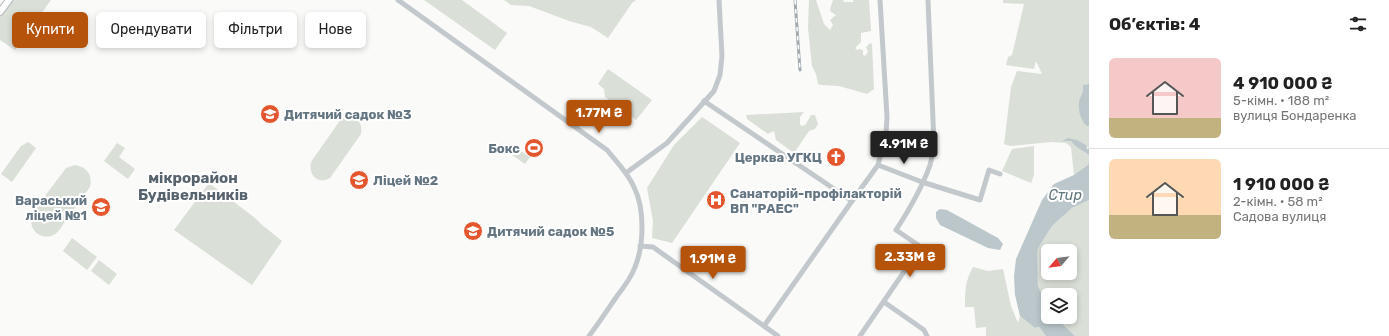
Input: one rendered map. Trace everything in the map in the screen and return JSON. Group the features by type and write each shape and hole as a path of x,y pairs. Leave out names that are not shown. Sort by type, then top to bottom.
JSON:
{"main road":[{"path":"0,12 8,0"}],"street":[{"path":"398,0 607,150 626,173 635,187 641,210 642,230 635,268 626,284 589,336"},
{"path":"626,173 667,143 714,91 720,75 722,56 719,0"},
{"path":"764,326 878,165 886,134 887,117 880,0"},
{"path":"860,336 921,247 896,230 908,211 930,165 934,144 928,0"},
{"path":"704,101 852,201"},
{"path":"878,165 922,182 980,200 989,170 1000,174"},
{"path":"640,246 653,247 778,336"},
{"path":"884,302 924,330 927,336"}],"shaded area":[{"path":"11,0 51,0 42,12 12,12 12,48 0,40 0,16"},
{"path":"424,0 462,0 507,33 495,50"},
{"path":"504,0 636,0 632,3 608,38 591,27 569,21 529,6 511,5"},
{"path":"809,0 816,0 824,24 830,30 833,25 830,20 836,15 831,12 830,9 833,0 853,2 853,0 869,0 871,31 861,33 861,42 855,48 857,50 863,50 863,55 865,56 868,52 866,47 870,43 872,44 874,89 867,94 839,86 818,84 816,74 812,66 808,28"},
{"path":"1003,0 1089,0 1089,84 1083,85 1084,92 1079,102 1087,126 1089,126 1089,149 1077,140 1064,141 1071,141 1089,155 1089,164 1074,175 1071,147 1066,143 1051,142 1010,146 1004,144 1011,87 1017,71 1042,74 1036,61 1034,69 1006,65 1008,57 1012,55 1024,4 1003,3"},
{"path":"608,69 652,100 636,120 605,97 604,89 598,84"},
{"path":"804,112 800,117 800,125 803,126 806,124 811,115 815,115 818,124 815,129 809,131 794,153 776,140 774,131 768,134 747,119 746,115"},
{"path":"348,116 355,117 359,121 361,134 330,178 322,180 315,178 310,167 311,162 341,119"},
{"path":"702,117 740,143 672,243 652,238 653,221 647,188 674,145"},
{"path":"28,142 36,148 12,182 1,174 21,146"},
{"path":"117,143 125,148 119,157 135,169 128,179 104,161"},
{"path":"1034,146 1034,175 1031,183 1002,171 1012,149"},
{"path":"517,148 530,157 525,164 512,155"},
{"path":"75,165 88,172 91,179 90,187 55,234 46,237 38,234 32,227 31,223 34,213 41,201 66,168"},
{"path":"209,183 255,218 282,241 252,285 174,230"},
{"path":"1089,200 1089,336 1075,336 1062,324 1077,324 1077,288 1041,288 1041,294 1038,287 1037,250 1052,226 1072,208"},
{"path":"72,238 97,257 87,270 63,251"},
{"path":"99,260 117,274 109,285 91,271"},
{"path":"973,267 988,271 1003,269 1011,306 1018,323 1020,316 1035,328 1039,327 1046,336 986,336 986,327 976,328 974,307 965,307 966,286 968,277"}],"water":[{"path":"1089,84 1089,126 1087,126 1082,119 1079,101 1083,91 1083,85"},
{"path":"1068,138 1077,140 1086,145 1087,149 1089,149 1089,155 1071,141 1062,141"},
{"name":"Стир","path":"1089,164 1089,200 1072,208 1052,226 1037,250 1038,286 1041,293 1041,324 1062,324 1075,336 1046,336 1039,327 1035,328 1020,316 1015,295 1014,276 1016,259 1042,200 1054,184 1074,175"},
{"path":"940,209 947,210 998,238 1003,244 1000,250 988,248 940,225 936,218 936,212"}],"railway":[{"path":"795,0 800,70"}],"place":[{"name":"Дитячий садок №3","path":"270,114"},
{"name":"Бокс","path":"534,148"},
{"name":"Церква УГКЦ","path":"836,157"},
{"name":"Ліцей №2","path":"359,180"},
{"name":"Санаторій-профілакторій ВП \"РАЕС\"","path":"716,200"},
{"name":"Вараський ліцей №1","path":"101,207"},
{"name":"Дитячий садок №5","path":"473,231"}],"district":[{"name":"мікрорайон Будівельників","path":"193,186"}]}
